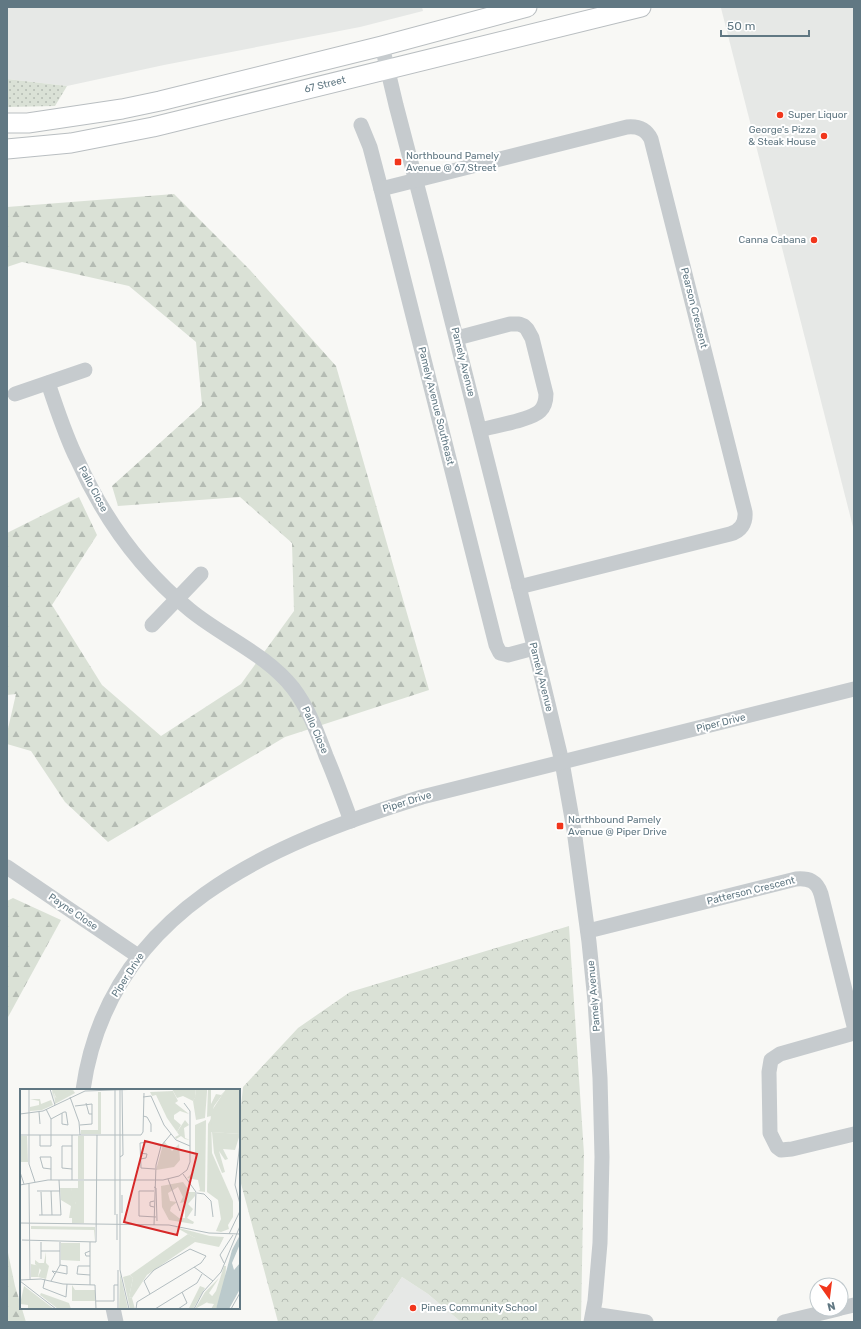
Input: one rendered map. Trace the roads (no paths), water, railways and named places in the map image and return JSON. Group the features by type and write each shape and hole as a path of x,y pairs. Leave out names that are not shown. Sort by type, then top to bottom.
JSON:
{"main road":[{"path":"7,123 28,123 122,109 160,101 382,46 527,7"},
{"path":"587,20 610,7"},
{"name":"67 Street","path":"7,149 70,143 154,127 387,68 641,7"}],"street":[{"name":"Pamely Avenue","path":"382,46 396,106 457,338 562,762 574,830 588,931 595,1001 600,1078 602,1157 600,1243 592,1318"},
{"name":"Pamely Avenue Southeast","path":"361,125 370,147 381,189 496,645 500,653 508,655 534,648"},
{"name":"Pearson Crescent","path":"381,189 623,128 638,128 646,132 651,139 745,512 744,522 739,530 734,533 519,587"},
{"path":"457,338 514,324 524,326 532,338 546,394 546,399 541,410 531,417 480,430"},
{"path":"15,394 85,370"},
{"name":"Pallo Close","path":"48,383 76,458 96,498 134,553 161,583 178,599 204,620 268,663 294,689 314,723 351,821"},
{"path":"152,626 201,574"},
{"name":"Piper Drive","path":"82,1089 89,1057 103,1018 116,992 138,956 164,927 184,909 232,876 287,847 351,821 422,797 854,689"},
{"name":"Payne Close","path":"7,867 138,956"},
{"name":"Patterson Crescent","path":"588,931 796,879 807,879 816,884 821,894 854,1026"},
{"path":"854,1033 780,1054 771,1060 769,1072 770,1133 776,1147 781,1150 792,1150 854,1134"},
{"path":"113,1309 116,1322"},
{"path":"784,1322 809,1316"},
{"path":"592,1318 646,1322"}],"place":[{"name":"Super Liquor","path":"780,115"},
{"name":"George's Pizza & Steak House","path":"824,136"},
{"name":"Northbound Pamely Avenue @ 67 Street","path":"398,162"},
{"name":"Canna Cabana","path":"814,240"},
{"name":"Northbound Pamely Avenue @ Piper Drive","path":"560,826"},
{"name":"Pines Community School","path":"413,1308"}]}
